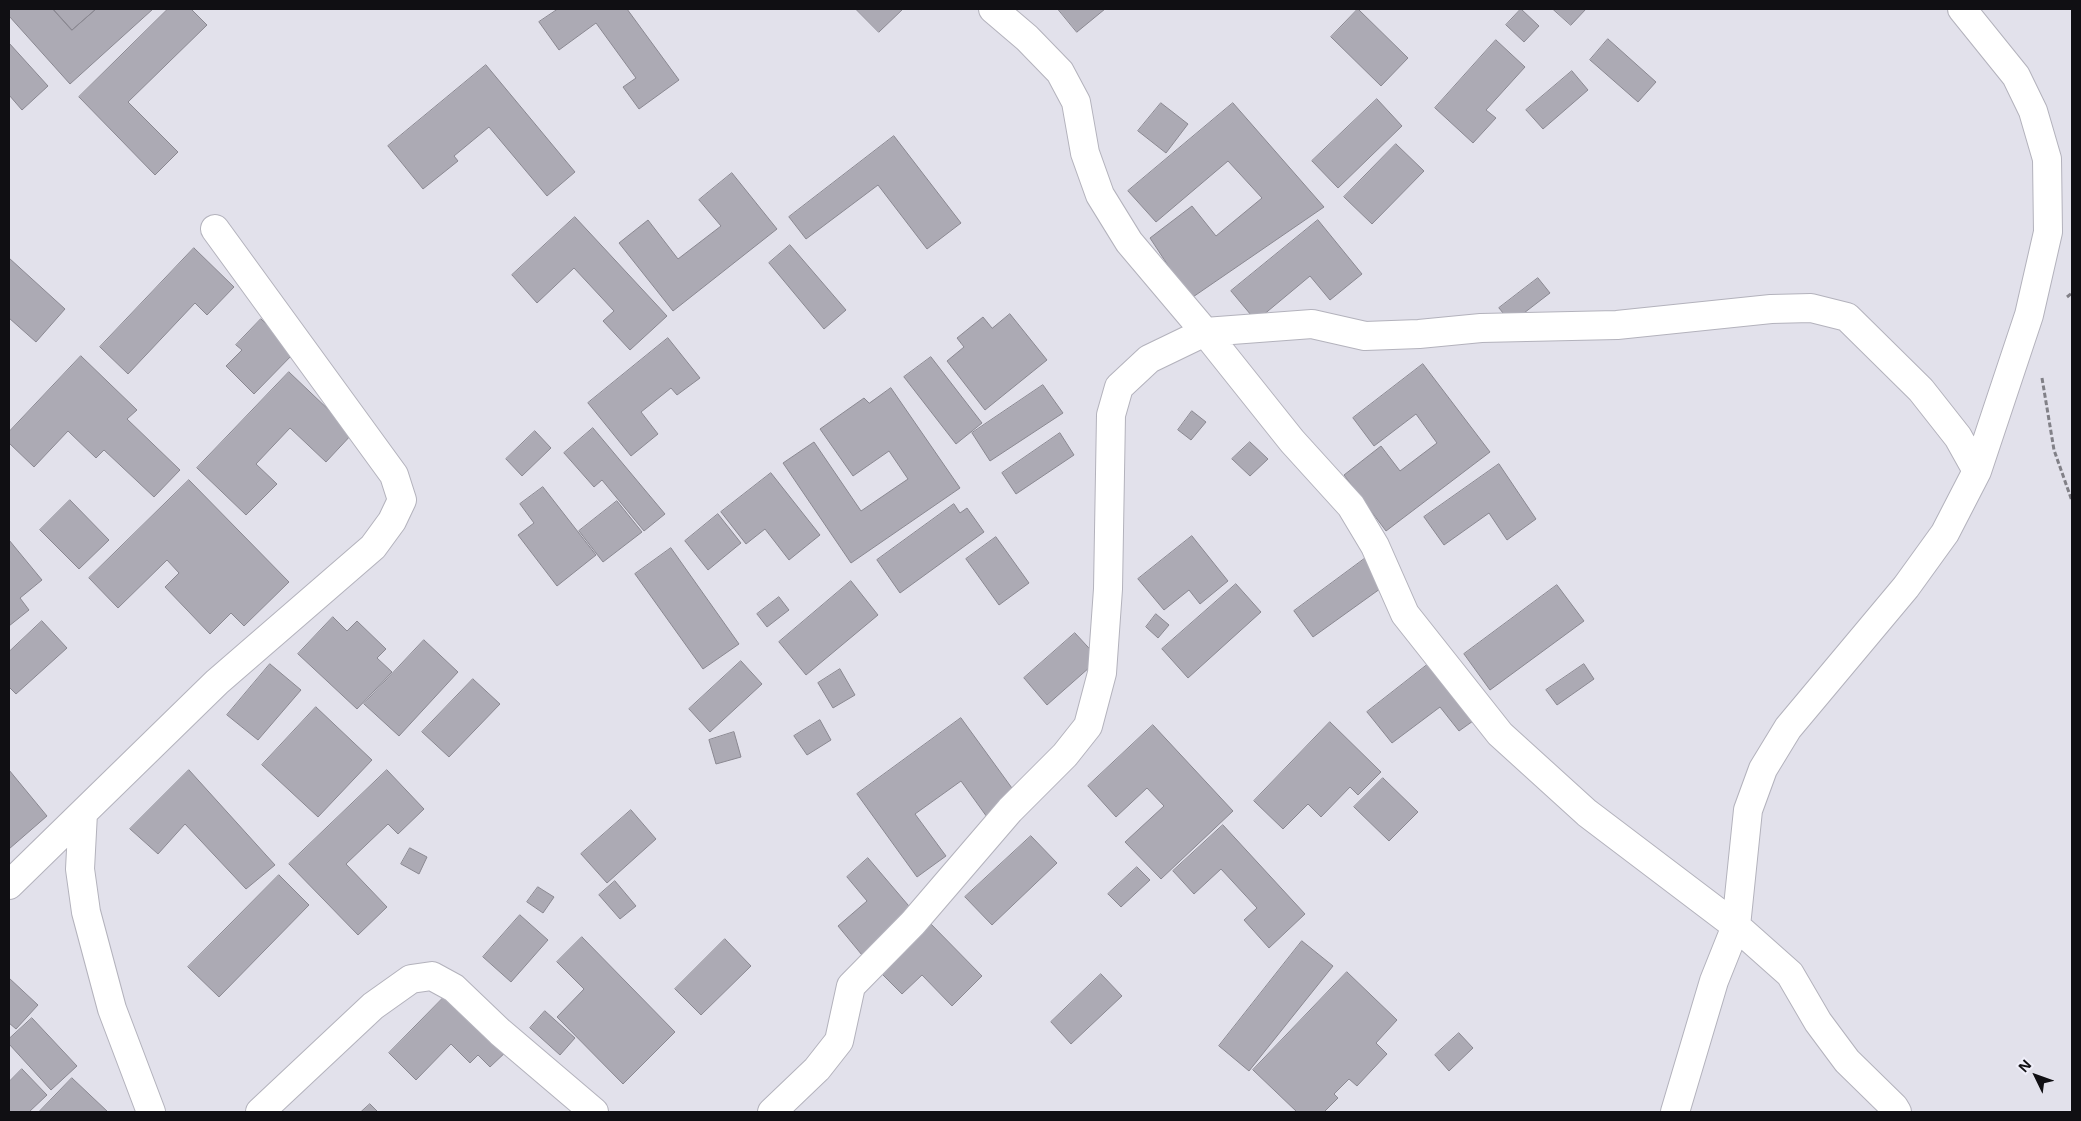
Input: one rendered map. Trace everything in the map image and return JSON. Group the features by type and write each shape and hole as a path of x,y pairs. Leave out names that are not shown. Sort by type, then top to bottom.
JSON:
{"street":[{"path":"993,9 1027,38 1060,72 1076,102 1085,153 1100,195 1129,242 1206,332 1292,441 1351,506 1375,546 1405,614 1500,734 1586,813 1736,926 1790,974 1818,1022 1847,1061 1897,1112"},
{"path":"1674,1112 1711,990 1736,926 1748,810 1763,769 1788,728 1906,587 1945,532 1977,471 2029,315 2048,232 2047,159 2033,111 2016,76 1962,9"},
{"path":"9,885 217,682 373,547 392,521 402,500 394,475 215,228"},
{"path":"772,1112 817,1069 839,1041 851,986 913,923 1010,810 1065,755 1088,726 1102,672 1104,654 1108,589 1111,414 1120,387 1149,358 1206,332 1312,324 1365,336 1419,334 1481,328 1617,325 1771,309 1811,308 1847,317 1921,390 1958,437 1977,471"},
{"path":"82,812 80,869 86,912 112,1009 151,1112"},
{"path":"260,1112 373,1006 411,979 432,976 454,988 500,1032 594,1112"}],"path":[{"path":"2041,372 2054,450 2072,501"}],"building":[{"path":"9,9 53,9 72,30 96,9 153,9 70,84 9,16"},
{"path":"53,9 96,9 72,30"},
{"path":"168,9 191,9 207,25 128,102 178,152 155,175 79,97"},
{"path":"558,9 627,9 679,80 639,109 623,87 636,78 596,23 559,50 539,22"},
{"path":"856,9 903,9 879,32"},
{"path":"1058,9 1105,9 1077,32"},
{"path":"1358,9 1408,58 1381,86 1331,37"},
{"path":"1521,9 1539,26 1524,42 1506,25"},
{"path":"1553,9 1586,9 1571,25"},
{"path":"1608,39 1656,82 1638,102 1590,60"},
{"path":"1496,40 1525,67 1486,110 1496,118 1473,143 1435,108"},
{"path":"9,43 48,86 22,110 9,95"},
{"path":"486,65 575,172 547,196 489,127 454,156 458,161 423,189 388,146"},
{"path":"1572,71 1588,90 1543,129 1526,110"},
{"path":"1377,99 1402,126 1338,188 1312,161"},
{"path":"1161,103 1188,124 1166,153 1138,131"},
{"path":"1233,103 1324,207 1190,299 1150,238 1192,206 1216,236 1262,198 1228,161 1156,222 1128,191"},
{"path":"894,136 961,223 927,249 878,185 806,239 789,217"},
{"path":"1396,144 1424,171 1372,224 1344,197"},
{"path":"732,173 777,229 673,311 619,243 648,220 678,259 721,226 699,200"},
{"path":"575,217 667,316 630,350 603,321 614,311 574,268 537,303 512,275"},
{"path":"1318,220 1362,274 1330,300 1310,276 1256,321 1231,291"},
{"path":"790,245 846,310 824,329 769,263"},
{"path":"194,248 234,287 207,315 195,303 128,374 100,347"},
{"path":"9,258 65,309 36,342 9,318"},
{"path":"1538,278 1550,293 1511,323 1499,308"},
{"path":"1010,314 1047,360 985,410 947,361 964,347 957,338 983,317 992,328"},
{"path":"261,319 295,352 254,394 226,366 242,350 236,345"},
{"path":"668,338 700,378 677,395 671,388 641,412 658,434 631,456 588,403"},
{"path":"81,356 137,410 127,419 180,470 154,497 104,450 96,458 68,431 34,467 9,443 9,432"},
{"path":"931,357 982,423 956,444 904,377"},
{"path":"1423,364 1490,452 1386,531 1344,475 1381,446 1400,471 1437,443 1416,414 1374,446 1353,418"},
{"path":"289,372 353,433 326,462 290,428 256,464 277,484 246,515 197,468"},
{"path":"1043,385 1063,413 990,461 972,433"},
{"path":"891,388 960,488 851,563 783,463 814,442 861,511 908,479 889,451 853,476 820,429 864,398 869,403"},
{"path":"1192,411 1206,422 1191,440 1178,430"},
{"path":"593,428 665,514 644,531 602,480 594,487 564,453"},
{"path":"535,431 551,448 522,476 506,459"},
{"path":"1060,433 1074,455 1016,494 1002,473"},
{"path":"1250,442 1268,459 1250,476 1232,459"},
{"path":"1499,464 1536,519 1507,540 1489,513 1444,545 1424,517"},
{"path":"771,473 820,535 789,560 765,529 746,544 721,512"},
{"path":"189,480 289,582 244,626 231,613 210,634 165,587 179,573 167,560 118,608 89,578"},
{"path":"543,487 596,555 557,586 518,535 534,523 520,504"},
{"path":"70,500 109,540 79,569 40,530"},
{"path":"617,501 642,532 603,562 579,531"},
{"path":"954,504 960,513 967,508 984,532 900,593 877,560"},
{"path":"718,514 741,543 708,570 685,541"},
{"path":"1192,536 1228,581 1200,604 1189,590 1164,610 1138,579"},
{"path":"996,537 1029,583 999,605 966,559"},
{"path":"9,540 42,580 20,598 29,610 9,626"},
{"path":"671,548 739,644 703,669 635,574"},
{"path":"1371,554 1391,581 1313,637 1294,611"},
{"path":"851,581 878,615 806,675 779,642"},
{"path":"1236,584 1261,612 1188,678 1162,649"},
{"path":"1557,585 1584,621 1490,690 1464,654"},
{"path":"779,597 789,610 767,627 757,614"},
{"path":"1156,614 1169,625 1158,638 1146,627"},
{"path":"333,617 347,631 357,621 386,649 377,658 392,672 357,709 298,654"},
{"path":"42,621 67,648 16,694 9,687 9,652"},
{"path":"1075,633 1099,659 1047,705 1024,678"},
{"path":"424,640 458,672 399,736 364,704"},
{"path":"1436,658 1480,716 1459,731 1440,707 1392,743 1367,712"},
{"path":"741,661 762,684 710,732 689,709"},
{"path":"270,664 301,690 258,740 227,715"},
{"path":"1584,664 1594,679 1557,705 1546,690"},
{"path":"840,669 855,695 833,708 818,683"},
{"path":"473,679 500,704 449,757 422,732"},
{"path":"316,707 372,760 318,817 262,765"},
{"path":"961,718 1017,795 987,817 961,781 915,814 946,856 917,877 857,794"},
{"path":"820,720 831,740 807,755 794,736"},
{"path":"1330,722 1381,772 1358,795 1350,787 1321,817 1308,804 1283,829 1254,801"},
{"path":"1153,725 1233,811 1161,879 1125,842 1164,806 1147,788 1116,817 1088,786"},
{"path":"734,732 741,757 716,764 709,740"},
{"path":"9,770 47,816 9,849"},
{"path":"189,770 275,865 246,889 185,824 158,854 130,829"},
{"path":"387,770 424,809 398,834 388,824 346,864 387,907 358,935 289,864"},
{"path":"1383,778 1418,812 1389,841 1354,807"},
{"path":"631,810 656,839 607,883 581,854"},
{"path":"1223,825 1305,914 1269,948 1244,920 1257,908 1221,869 1194,894 1173,871"},
{"path":"1031,836 1057,863 992,925 965,897"},
{"path":"410,848 427,857 419,874 401,864"},
{"path":"868,858 914,912 862,955 838,926 867,901 847,877"},
{"path":"1137,867 1150,880 1121,907 1108,894"},
{"path":"279,875 309,905 219,997 188,967"},
{"path":"615,881 636,906 620,919 599,895"},
{"path":"538,887 554,897 543,913 527,902"},
{"path":"520,915 548,940 511,982 483,957"},
{"path":"928,921 982,976 952,1006 922,975 902,994 878,970"},
{"path":"582,937 675,1032 623,1084 557,1017 584,989 557,962"},
{"path":"725,939 751,966 701,1015 675,989"},
{"path":"1302,941 1333,966 1249,1071 1219,1046"},
{"path":"1347,972 1397,1020 1376,1043 1387,1054 1357,1086 1349,1079 1334,1094 1338,1098 1324,1112 1297,1112 1253,1070"},
{"path":"1101,974 1122,996 1071,1044 1051,1022"},
{"path":"9,978 38,1005 16,1029 9,1023"},
{"path":"450,991 509,1049 490,1067 478,1055 470,1063 451,1044 416,1080 389,1053"},
{"path":"545,1011 575,1038 560,1055 530,1028"},
{"path":"32,1018 77,1066 51,1090 9,1044 9,1039"},
{"path":"1459,1033 1473,1048 1449,1071 1435,1055"},
{"path":"22,1069 47,1095 29,1112 9,1112 9,1082"},
{"path":"72,1078 108,1112 39,1112"},
{"path":"370,1104 378,1112 361,1112"}]}
